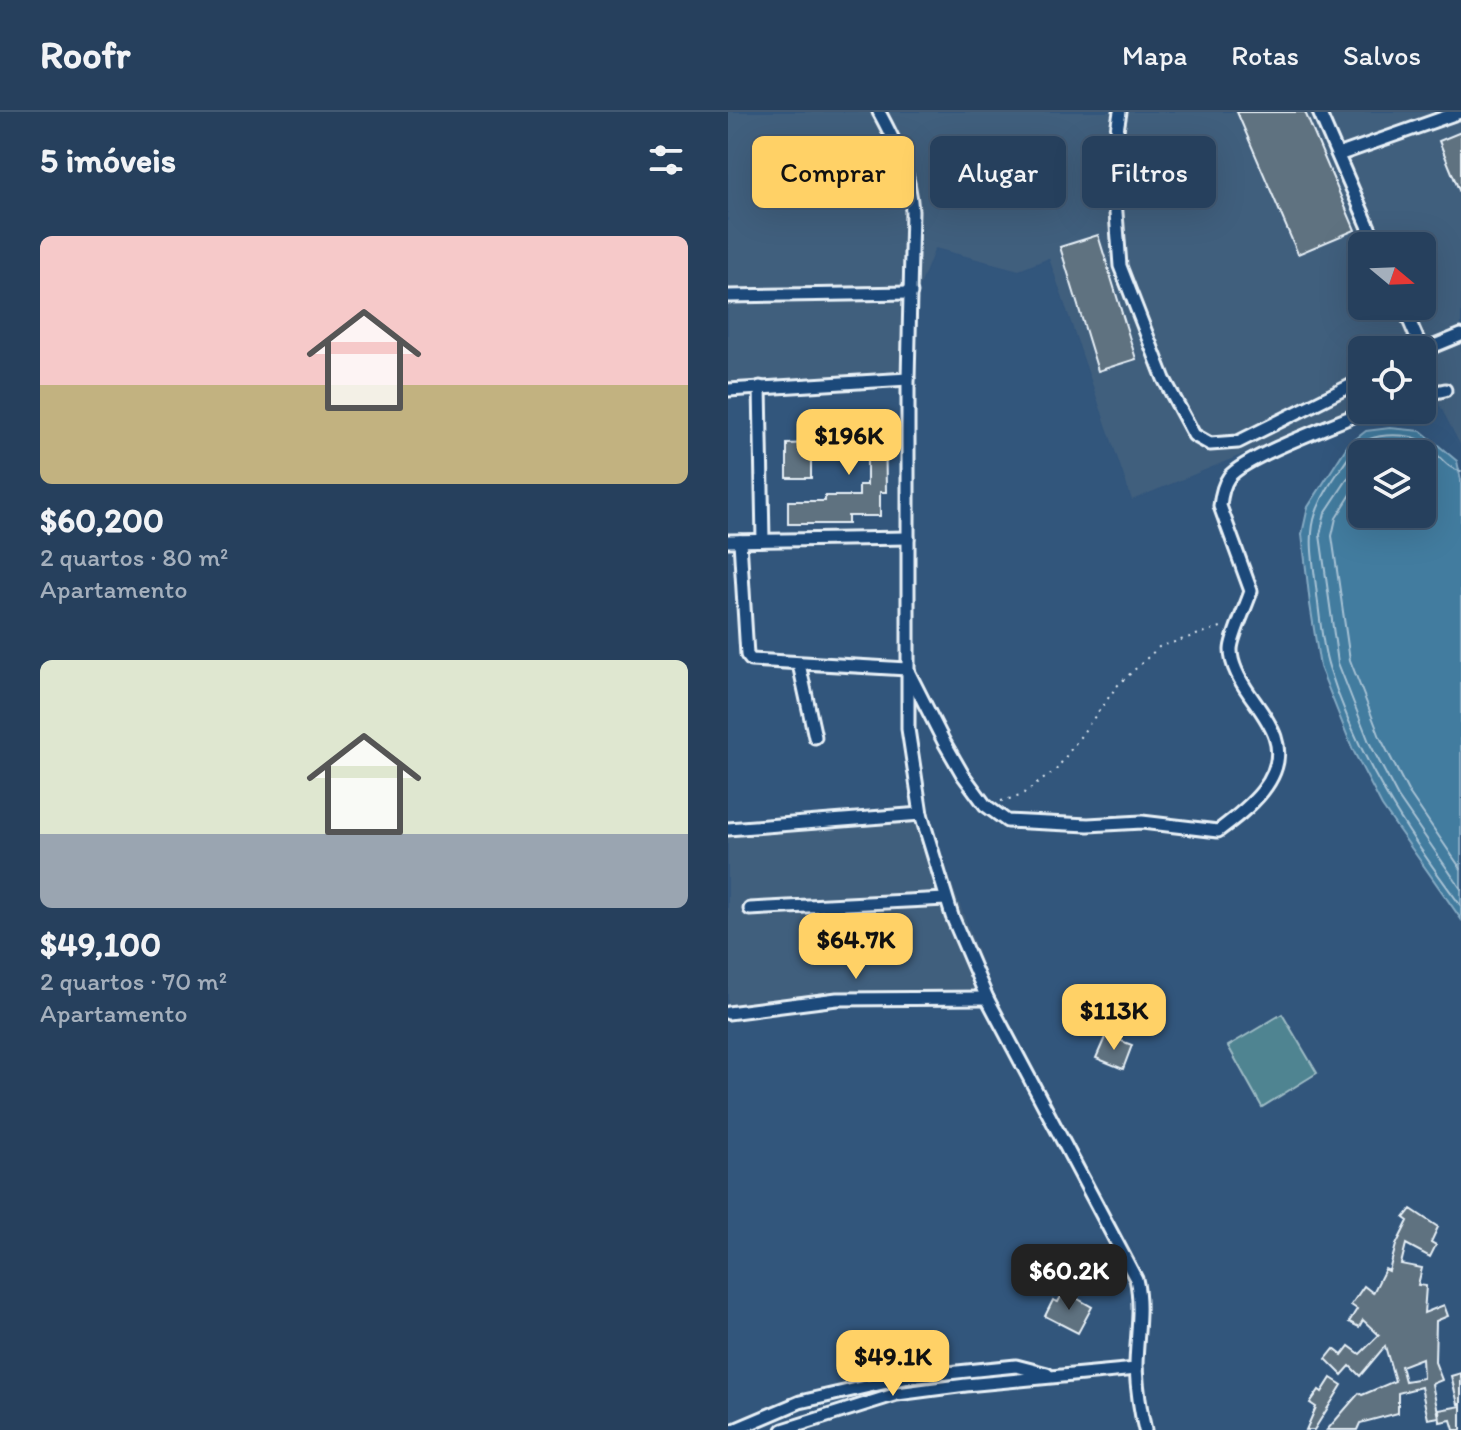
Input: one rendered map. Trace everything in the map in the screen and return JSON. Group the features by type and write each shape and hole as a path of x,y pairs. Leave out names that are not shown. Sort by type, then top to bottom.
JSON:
{"street":[{"path":"879,112 904,160 910,186 908,729 921,814 946,899 987,998 1136,1279 1139,1295 1136,1369 1145,1430"},
{"path":"1120,112 1112,160 1120,266 1164,379 1194,435 1210,444 1238,442 1348,387"},
{"path":"1319,112 1371,232"},
{"path":"1338,155 1460,112"},
{"path":"728,296 911,293"},
{"path":"1436,345 1461,335"},
{"path":"728,390 908,379"},
{"path":"760,387 763,540"},
{"path":"1436,392 1445,390"},
{"path":"907,669 944,742 985,805 1007,821 1088,825 1142,822 1218,831 1252,805 1273,774 1277,760 1275,734 1234,664 1232,642 1251,591 1220,506 1229,476 1249,461 1348,419"},
{"path":"907,669 756,662 747,655 734,541 908,538"},
{"path":"799,664 815,737"},
{"path":"728,829 921,814"},
{"path":"750,909 946,899"},
{"path":"728,1013 837,999 987,998"},
{"path":"734,1430 800,1402 909,1377 1016,1366 1055,1376"},
{"path":"783,1430 897,1394 1136,1369"}],"path":[{"path":"985,805 1020,796 1056,770 1117,686 1159,647 1218,626 1241,623"}],"shaded area":[{"path":"728,112 1461,112 1461,446 1436,398 1436,336 1348,336 1348,411 1132,500 1049,258 1019,270 935,248 917,293 909,376 728,394"},
{"path":"925,814 995,997 839,996 728,1016 728,828"}],"green space":[{"path":"1282,1014 1317,1073 1262,1107 1228,1046"}],"water":[{"path":"1390,428 1421,431 1432,440 1354,440 1366,431"},
{"path":"1436,444 1457,461 1461,480 1461,919 1382,806 1353,750 1320,667 1302,534 1308,507 1348,445 1348,528 1436,528"}],"building":[{"path":"1237,112 1305,112 1355,230 1298,254"},
{"path":"1461,132 1461,195 1439,141"},
{"path":"1098,235 1136,359 1098,371 1060,247"},
{"path":"885,418 886,492 880,492 880,516 848,516 848,524 788,524 788,501 825,501 825,496 859,496 859,485 867,485 867,451 859,451 859,432 811,432 810,419"},
{"path":"811,443 811,478 787,478 787,444"},
{"path":"1106,1035 1132,1045 1123,1069 1096,1058"},
{"path":"1411,1209 1438,1227 1431,1242 1436,1245 1430,1257 1406,1244 1401,1264 1422,1268 1418,1285 1426,1286 1424,1313 1444,1305 1448,1316 1436,1321 1435,1362 1442,1380 1432,1384 1439,1417 1428,1419 1421,1387 1398,1393 1398,1413 1360,1423 1357,1430 1327,1430 1359,1393 1362,1395 1395,1381 1385,1346 1360,1376 1350,1366 1342,1375 1326,1359 1334,1349 1342,1355 1349,1346 1360,1354 1379,1335 1363,1320 1359,1327 1349,1322 1357,1309 1351,1305 1364,1286 1373,1293 1385,1269 1389,1271 1396,1245 1408,1221 1404,1218","holes":["1422,1358 1423,1378 1405,1381 1401,1366"]},
{"path":"1064,1291 1092,1307 1078,1333 1045,1316 1053,1300 1058,1302"},
{"path":"1461,1373 1461,1404 1458,1404 1451,1376"},
{"path":"1331,1378 1342,1385 1314,1430 1306,1430 1316,1407 1310,1403"},
{"path":"1461,1406 1461,1430 1454,1430 1451,1420 1440,1422 1439,1410"}]}
